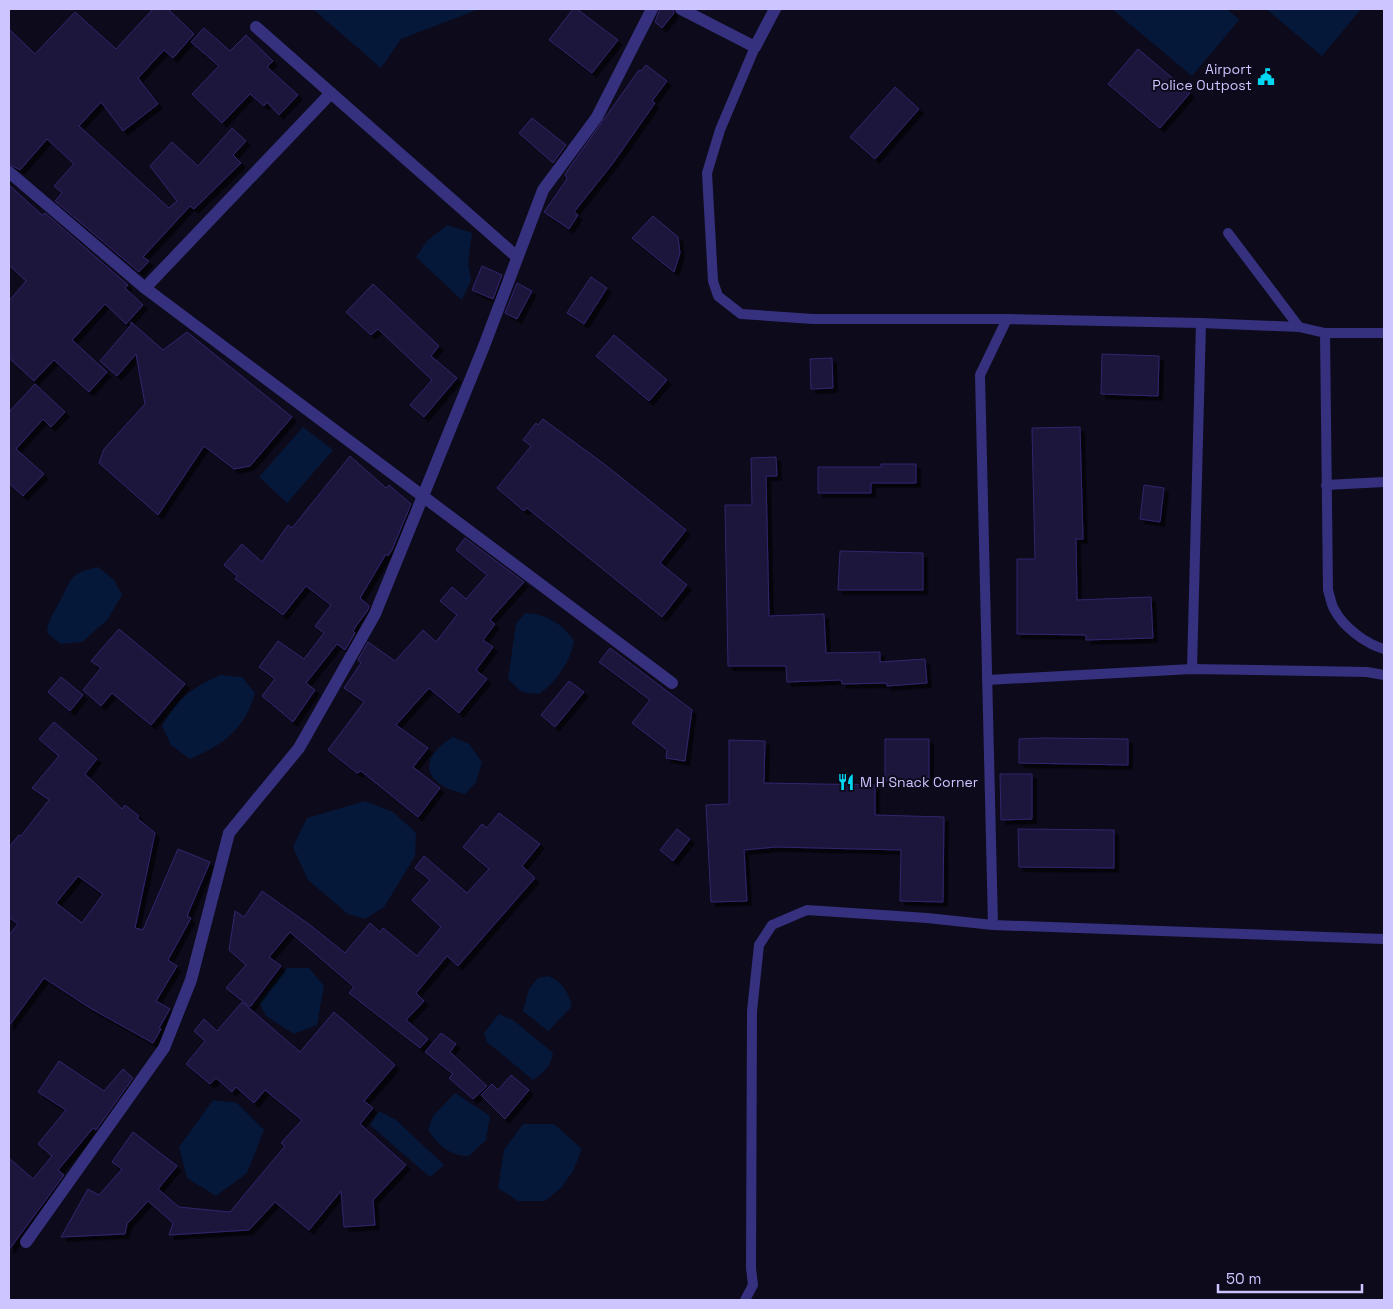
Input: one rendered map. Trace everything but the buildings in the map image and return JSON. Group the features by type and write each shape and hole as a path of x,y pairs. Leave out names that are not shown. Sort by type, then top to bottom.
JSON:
{"street":[{"path":"26,1242 164,1048 191,980 229,833 299,748 375,614 543,190 597,117 652,9"},
{"path":"681,9 755,48 775,9"},
{"path":"256,27 517,257"},
{"path":"145,288 330,93"},
{"path":"9,172 145,288 672,683"}],"lane":[{"path":"755,48 720,130 707,173 713,280 718,296 741,314 813,319 1007,319 1201,323 1299,327 1325,333 1384,333"},
{"path":"1228,233 1299,327"},
{"path":"993,925 980,375 1007,319"},
{"path":"1192,670 1201,323"},
{"path":"1325,333 1328,590 1334,610 1351,629 1369,644 1384,649"},
{"path":"1326,485 1384,482"},
{"path":"987,680 1192,670 1367,672 1384,675"},
{"path":"755,1300 750,1268 752,1012 759,945 772,925 807,910 927,918 993,925 1384,939"},
{"path":"745,1300 753,1285"}],"water":[{"path":"313,9 479,9 401,39 381,68"},
{"path":"1112,9 1227,9 1239,20 1192,76"},
{"path":"1266,9 1361,9 1322,56"},
{"path":"447,225 472,233 468,263 471,280 462,300 416,257 427,241"},
{"path":"303,427 333,450 287,503 259,477"},
{"path":"98,567 114,580 122,595 107,620 82,642 61,644 47,633 52,616 73,578 81,572"},
{"path":"525,613 540,615 553,621 565,630 574,641 566,664 552,683 539,694 522,692 508,679 516,624"},
{"path":"220,675 242,677 255,693 251,706 239,726 231,734 213,748 190,759 171,745 162,726 174,708 186,695"},
{"path":"453,737 469,744 482,762 476,782 465,794 441,785 430,771 433,754"},
{"path":"365,801 393,812 416,833 415,856 384,907 365,919 348,914 308,880 293,847 307,818"},
{"path":"287,968 309,968 324,986 317,1025 294,1034 266,1016 259,1002"},
{"path":"548,976 564,988 572,1006 548,1031 523,1011 529,989 538,978"},
{"path":"499,1014 513,1020 553,1053 551,1062 533,1080 487,1042 484,1033"},
{"path":"455,1093 490,1116 486,1140 469,1156 456,1154 445,1149 428,1130 433,1116"},
{"path":"213,1100 237,1103 264,1130 247,1173 216,1196 187,1178 179,1147"},
{"path":"379,1111 396,1120 444,1165 430,1177 370,1125"},
{"path":"523,1124 554,1124 582,1149 573,1171 562,1187 545,1201 518,1201 498,1188 504,1150"}],"place":[{"name":"Airport Police Outpost","path":"1266,77"},
{"name":"M H Snack Corner","path":"846,782"}]}
